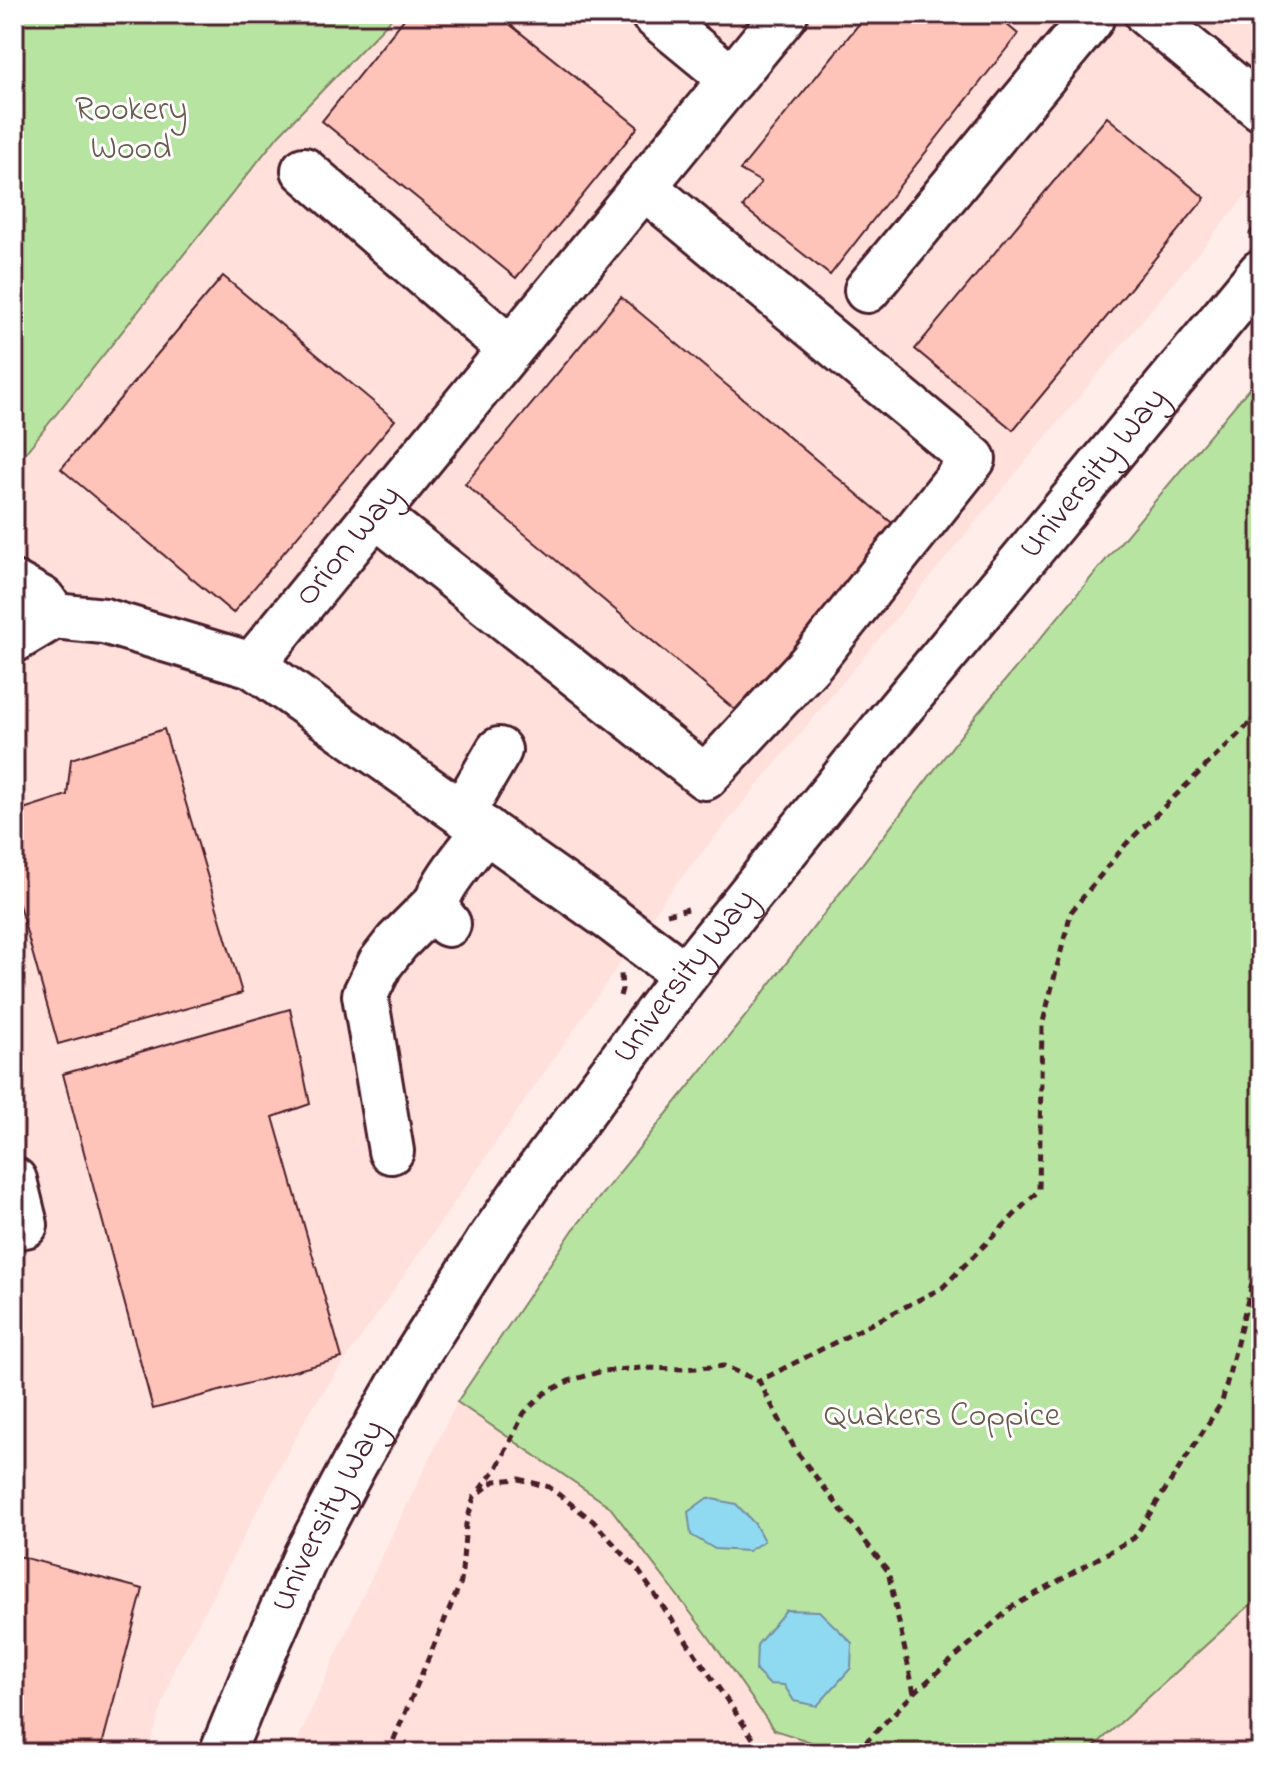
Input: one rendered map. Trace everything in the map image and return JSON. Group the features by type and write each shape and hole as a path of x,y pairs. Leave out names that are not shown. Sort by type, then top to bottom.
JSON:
{"main road":[{"path":"653,14 732,79"},
{"name":"Orion Way","path":"252,665 785,14"},
{"path":"867,290 1092,14"},
{"path":"1147,14 1261,108"},
{"path":"304,170 510,349"},
{"path":"375,514 705,777 810,664 973,459 644,187"},
{"name":"University Way","path":"222,1753 306,1556 355,1463 416,1356 530,1182 685,975 888,723 1261,272"},
{"path":"14,584 43,600 54,616"},
{"path":"14,640 54,616 104,621 252,665 611,919 685,975"},
{"path":"391,1151 365,995 380,964 397,942 442,913 443,888 474,822 499,750"},
{"path":"14,1180 25,1225"}],"path":[{"path":"759,1381 942,1288 1039,1190 1042,1026 1071,912 1126,844 1261,715"},
{"path":"855,1753 914,1693 1012,1607 1134,1538 1222,1402 1261,1248"},
{"path":"388,1753 461,1582 466,1524 474,1497 497,1468 524,1413 545,1393 569,1381 602,1371 724,1366 759,1381 796,1451 888,1571 914,1693"},
{"path":"474,1497 495,1481 519,1479 549,1487 593,1521 638,1570 763,1753"}],"shaded area":[{"path":"396,14 1261,14 1261,177 669,892 308,1414 174,1669 147,1753 14,1753 14,467 279,135"},
{"path":"457,1402 609,1506 706,1633 774,1730 830,1748 834,1753 292,1753 362,1597"},
{"path":"1261,1595 1261,1753 1087,1753"}],"green space":[{"name":"Rookery Wood","path":"14,14 396,14 279,135 14,467"},
{"name":"Quakers Coppice","path":"1261,374 1261,1595 1087,1753 834,1753 830,1748 774,1730 706,1633 609,1506 457,1402 573,1230 744,1018 978,713"}],"water":[{"path":"707,1498 736,1504 755,1524 764,1541 748,1551 715,1549 691,1535 688,1512"},
{"path":"786,1610 819,1611 852,1643 851,1668 817,1706 794,1701 784,1685 769,1684 756,1671 757,1645"}],"building":[{"path":"408,14 497,14 638,127 516,278 322,121"},
{"path":"867,14 994,14 1018,34 830,275 743,207 761,182 740,170"},
{"path":"1107,117 1205,198 1013,430 915,349"},
{"path":"223,276 395,420 233,613 61,469"},
{"path":"621,297 898,528 741,715 465,484"},
{"path":"164,729 242,993 58,1044 14,887 14,812 67,795 71,759"},
{"path":"290,1009 310,1104 273,1117 342,1358 153,1409 63,1074"},
{"path":"14,1555 143,1589 100,1753 14,1753"}]}
